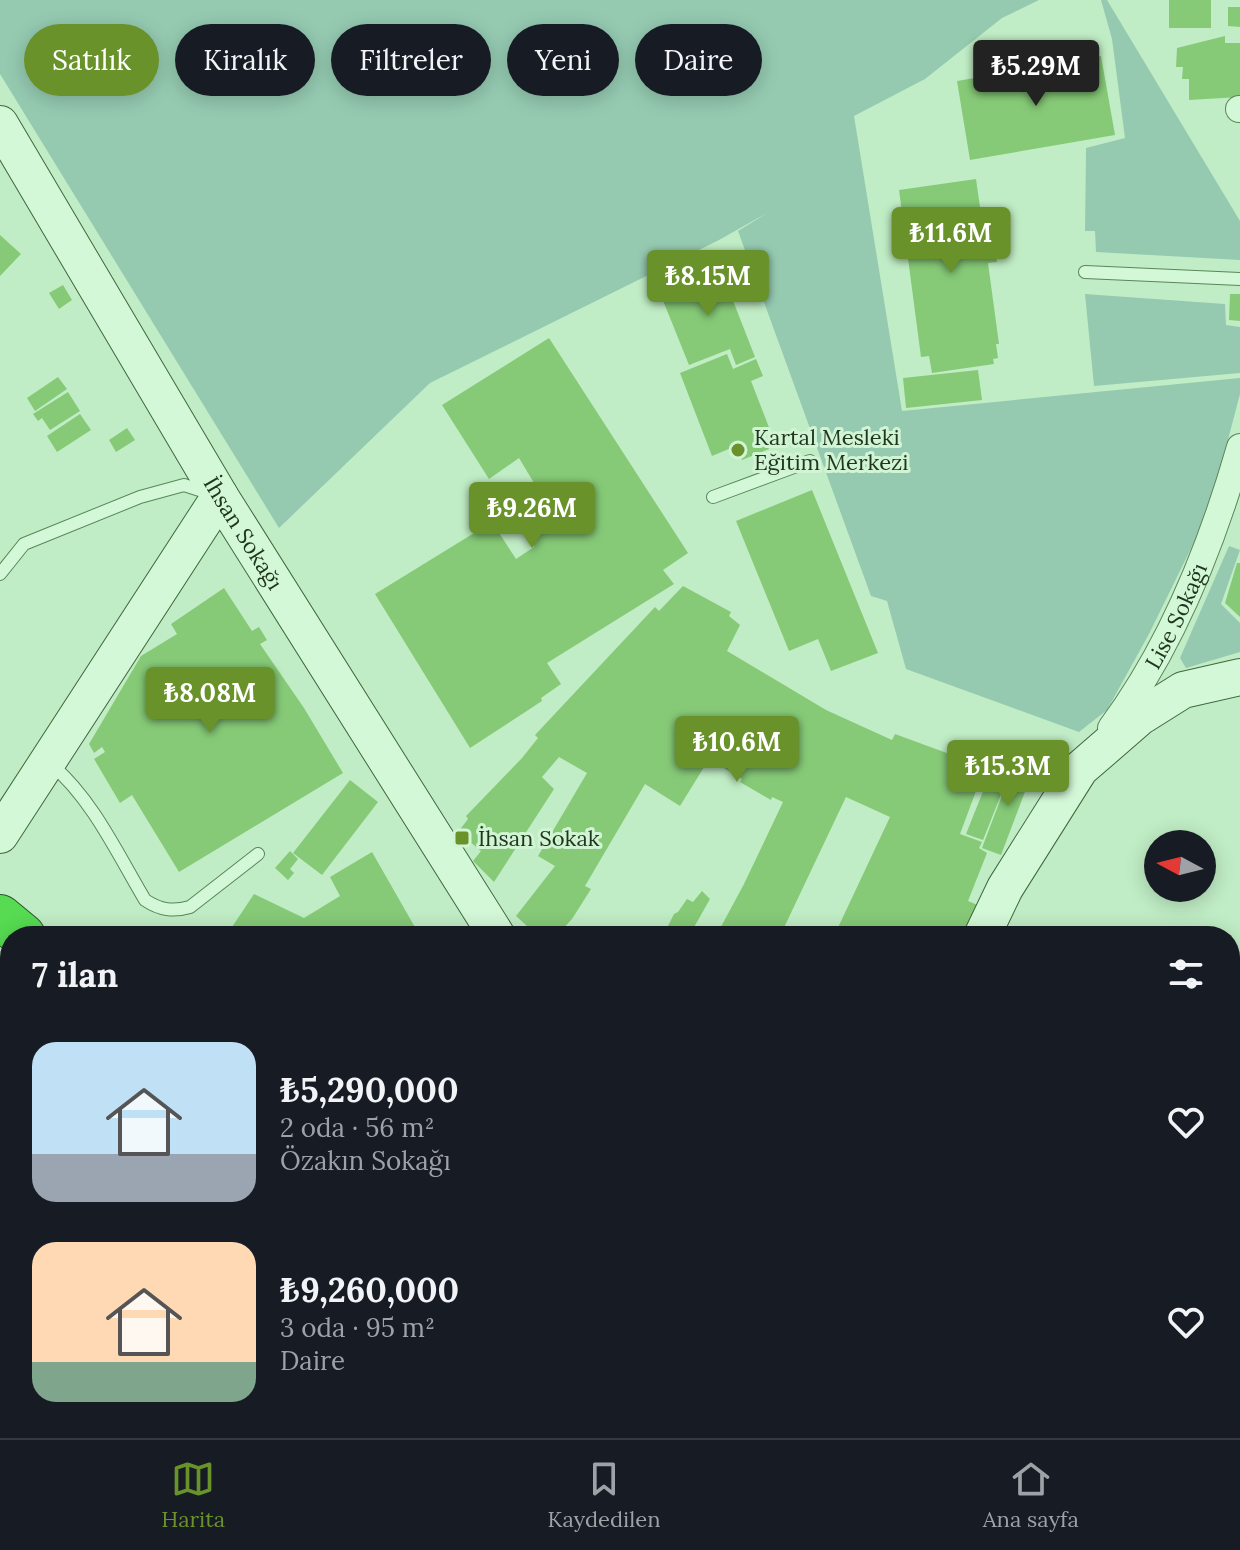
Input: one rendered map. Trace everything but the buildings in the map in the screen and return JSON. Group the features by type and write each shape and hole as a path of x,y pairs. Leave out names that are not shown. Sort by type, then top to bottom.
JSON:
{"street":[{"name":"İhsan Sokağı","path":"0,124 220,496 491,926"},
{"name":"Lise Sokağı","path":"1080,769 1138,691 1176,616 1221,512 1240,447"},
{"path":"0,835 220,496"},
{"path":"987,926 1005,888 1080,769 1140,717 1183,690 1240,677"}],"lane":[{"path":"1085,272 1240,279"},
{"path":"713,497 810,461"},
{"path":"0,574 24,544 140,497 184,485 220,496"},
{"path":"48,762 66,777 89,806 145,900 155,907 179,910 190,907 258,854"}],"green space":[{"path":"0,0 1039,0 1002,18 925,79 854,116 902,411 1240,378 1240,394 1202,526 1149,634 1107,710 1079,732 906,669 887,601 871,596 738,231 769,212 719,240 430,383 279,528 0,74"},
{"path":"1101,0 1107,0 1240,221 1240,260 1096,252 1095,231 1085,231 1086,148 1125,138 1112,39"},
{"path":"1085,294 1225,304 1226,325 1240,327 1240,373 1094,386"},
{"path":"1229,546 1240,550 1221,604 1240,623 1240,652 1186,668 1180,658"}],"place":[{"name":"Kartal Mesleki Eğitim Merkezi","path":"738,450"},
{"name":"İhsan Sokak","path":"462,838"}]}
